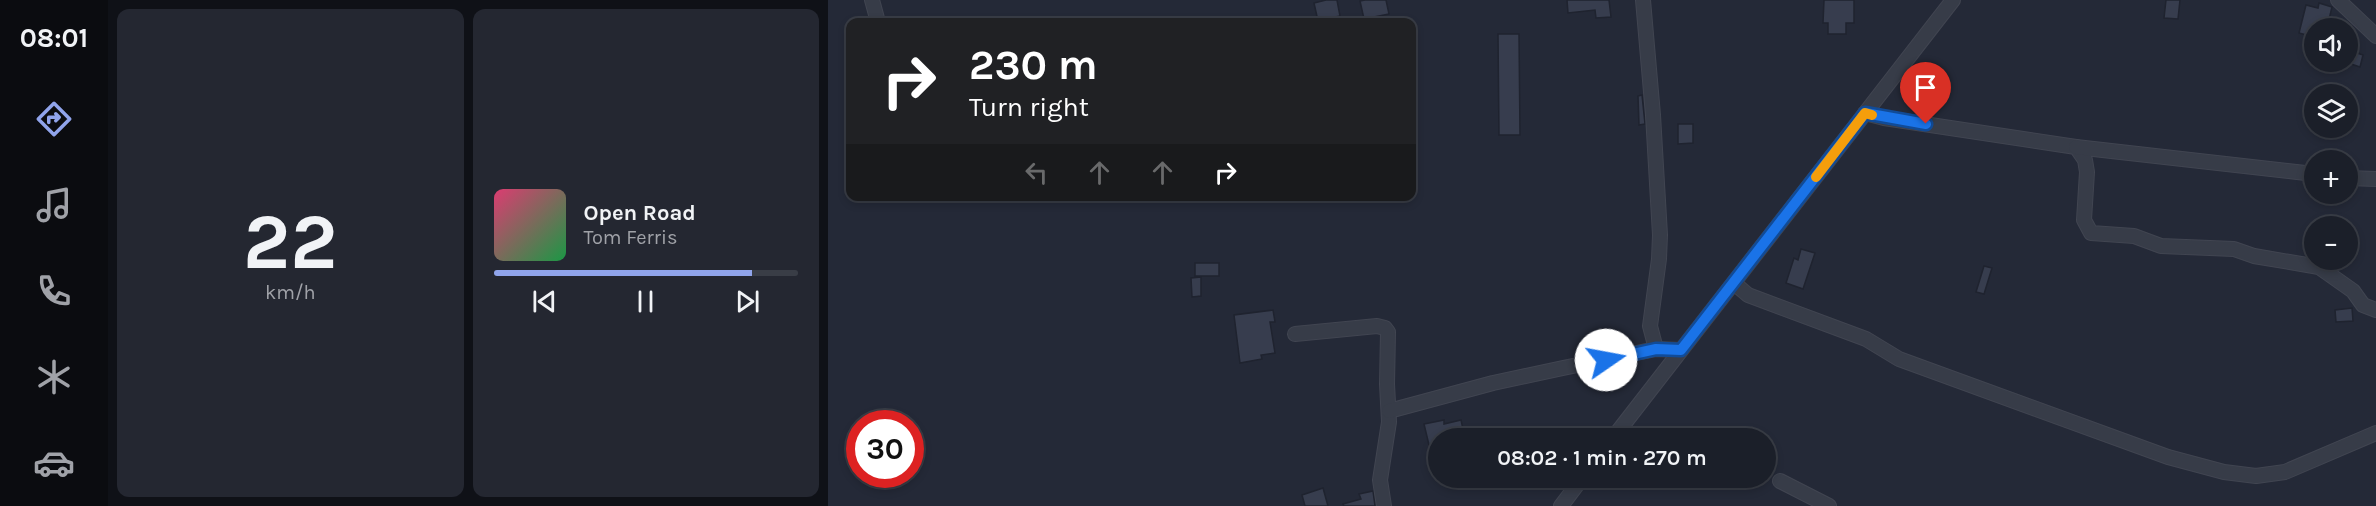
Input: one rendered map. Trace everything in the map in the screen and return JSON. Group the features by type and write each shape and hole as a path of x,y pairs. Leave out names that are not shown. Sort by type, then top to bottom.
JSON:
{"street":[{"path":"872,0 877,18"},
{"path":"1642,0 1653,115 1660,235 1650,326 1656,349"},
{"path":"1621,428 1953,0"},
{"path":"2338,0 2376,36"},
{"path":"1865,113 1884,118 2076,147 2304,173"},
{"path":"2076,147 2085,160 2087,172 2084,220 2091,232 2134,236 2161,246 2234,249 2254,256 2319,267 2353,291 2363,305 2376,310"},
{"path":"2358,178 2376,179"},
{"path":"1734,283 1748,295 1866,339 1899,359 2168,457 2224,472 2256,476 2285,472 2376,433"},
{"path":"1295,334 1377,326 1385,328 1388,332 1388,433 1381,466 1384,506"},
{"path":"1389,411 1493,383 1656,349 1681,350"},
{"path":"1780,481 1829,506"},
{"path":"1561,506 1575,488"}],"building":[{"path":"1337,0 1340,16 1317,18 1314,3"},
{"path":"1386,0 1389,14 1364,18 1360,1"},
{"path":"1567,0 1609,0 1611,17 1596,18 1595,10 1568,13"},
{"path":"1824,0 1854,0 1854,23 1846,23 1846,34 1828,34 1828,23 1823,23"},
{"path":"2166,0 2180,0 2178,19 2164,18"},
{"path":"2319,3 2332,7 2329,18 2304,18 2304,34 2299,33 2306,5 2318,8"},
{"path":"1498,34 1519,34 1520,135 1499,135"},
{"path":"2358,53 2363,55 2360,67 2358,66"},
{"path":"1642,95 1645,124 1639,125 1638,96"},
{"path":"1678,124 1693,124 1693,143 1678,144"},
{"path":"1801,249 1815,253 1803,289 1786,283 1794,258 1798,260"},
{"path":"1195,263 1219,263 1219,276 1195,276"},
{"path":"1984,266 1992,268 1984,294 1976,292"},
{"path":"1201,277 1201,296 1192,297 1191,278"},
{"path":"2352,308 2353,321 2336,322 2335,310"},
{"path":"1273,310 1275,322 1270,322 1275,353 1261,355 1262,359 1240,363 1234,315"},
{"path":"1444,420 1444,424 1461,420 1463,428 1428,428 1428,441 1424,424"},
{"path":"1323,488 1328,506 1305,506 1302,495"},
{"path":"1373,491 1375,506 1344,506 1343,504 1361,499 1359,494"}],"slow traffic":[{"path":"1816,177 1865,113 1872,115"}],"route":[{"path":"1606,360 1656,349 1681,350 1865,113 1926,124"}]}
